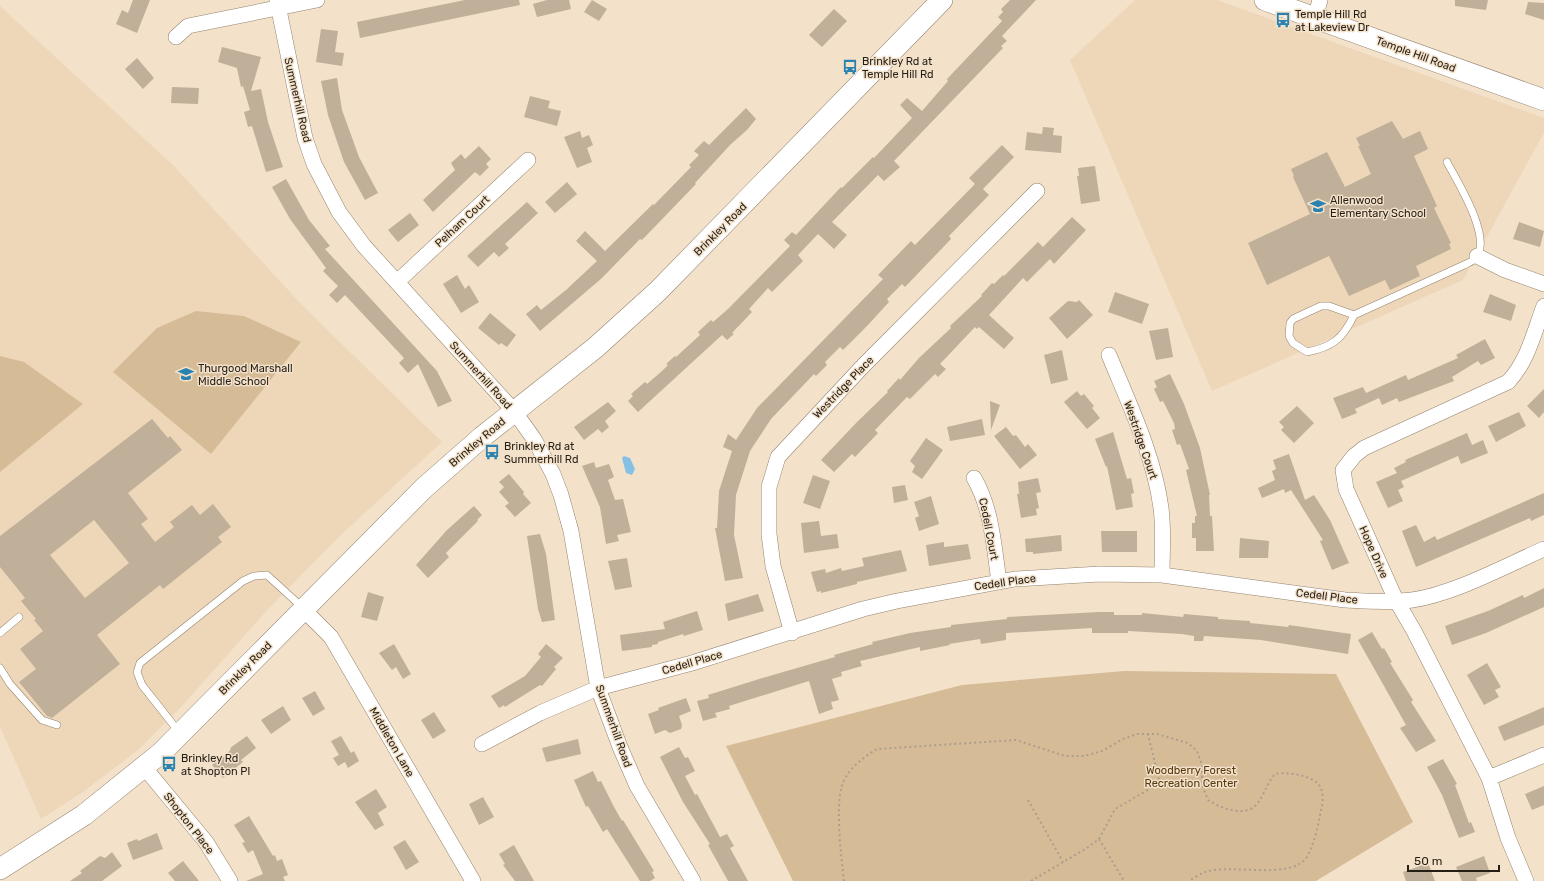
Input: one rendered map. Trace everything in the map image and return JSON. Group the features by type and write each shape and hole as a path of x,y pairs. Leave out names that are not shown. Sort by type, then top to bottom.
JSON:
{"main road":[{"name":"Brinkley Road","path":"0,869 84,815 144,768 181,734 424,488 514,411 595,348 658,291 942,0"},
{"name":"Temple Hill Road","path":"1265,0 1318,9 1544,100"}],"street":[{"path":"176,37 188,26 277,4 317,0"},
{"name":"Summerhill Road","path":"277,4 300,117 314,164 339,212 364,246 514,411 534,439 546,461 562,500 571,531 598,688 620,747 637,786 693,881"},
{"name":"Pelham Court","path":"397,282 528,160"},
{"name":"Westridge Place","path":"792,633 773,566 769,534 769,487 778,456 852,377 1037,191"},
{"path":"1477,256 1505,270 1544,284"},
{"name":"Hope Drive","path":"1526,881 1508,838 1489,778 1414,631 1396,600 1346,489 1343,470 1354,456 1364,448 1508,382 1517,373 1524,360 1544,306"},
{"name":"Westridge Court","path":"1109,355 1152,466 1158,490 1162,525 1162,575"},
{"name":"Cedell Court","path":"974,478 982,491 988,511 999,582"},
{"name":"Cedell Place","path":"482,744 540,713 598,688 692,663 792,633 863,609 897,600 999,582 1052,576 1162,575 1345,600 1412,600 1447,590 1544,549"},
{"name":"Middleton Lane","path":"303,609 331,637 473,881"},
{"path":"1489,778 1544,755"},
{"name":"Shopton Place","path":"144,768 206,842 230,881"}],"lane":[{"path":"1354,315 1329,306 1320,306 1293,319 1290,323 1289,336 1292,343 1307,352 1323,349 1336,341 1349,326 1354,315 1464,266 1477,256 1481,244 1477,224 1447,162"},
{"path":"181,734 142,685 137,672 140,663 243,581 254,576 267,575 303,609"},
{"path":"0,633 19,617"},
{"path":"0,668 10,684 42,720 57,725"}],"path":[{"path":"844,881 840,812 841,788 850,771 863,758 877,749 1016,740 1064,756 1084,756 1102,751 1123,738 1137,734 1157,734 1188,743 1197,751 1201,762 1203,787 1208,800 1226,809 1250,810 1257,804 1268,782 1274,774 1284,773 1299,775 1315,780 1322,791 1322,805 1315,838 1306,857 1298,867 1284,872 1225,870 1206,872 1189,881"},
{"path":"1031,881 1099,839 1115,809 1160,783 1148,734"},
{"path":"1028,800 1063,862"},
{"path":"1099,839 1124,881"}],"shaded area":[{"name":"Allenwood Elementary School","path":"1135,0 1217,0 1544,118 1544,133 1463,280 1212,391 1070,60"},
{"name":"Thurgood Marshall Middle School","path":"0,6 173,165 302,305 442,442 343,533 271,606 182,706 138,750 83,792 41,819 0,727"}],"green space":[{"path":"196,311 244,316 301,342 211,454 113,372 157,328"},
{"path":"0,356 24,362 83,404 0,472"},
{"name":"Woodberry Forest Recreation Center","path":"1124,671 1336,674 1413,822 1316,881 793,881 726,746 962,685"}],"water":[{"path":"624,456 630,458 635,469 632,475 626,473 622,458"}],"building":[{"path":"133,0 150,0 137,33 116,24 122,10 128,13"},
{"path":"465,0 519,0 520,5 360,38 357,22"},
{"path":"547,0 569,0 571,9 537,17 533,4"},
{"path":"592,0 607,9 599,21 584,12"},
{"path":"1010,0 1036,0 1002,36 1007,41 1001,46 1003,48 894,161 900,167 884,181 878,175 832,222 847,235 834,249 818,234 798,255 803,261 772,292 768,288 749,309 752,312 732,333 734,334 727,340 722,335 638,412 628,401 633,396 631,394 645,382 647,384 662,371 668,365 666,364 700,335 698,332 711,320 713,322 728,309 790,246 784,240 792,232 796,235 841,187 842,188 873,157 874,158 912,118 900,105 907,98 922,111 948,81 947,79 1002,21 998,17 1003,12 1001,9"},
{"path":"1455,0 1488,0 1486,10 1455,6"},
{"path":"1528,2 1544,3 1544,20 1525,14"},
{"path":"834,9 847,21 822,47 809,35"},
{"path":"321,29 338,31 335,52 344,53 342,66 316,62"},
{"path":"222,47 261,57 251,91 261,89 268,122 283,167 266,172 252,126 248,127 244,112 250,110 243,86 241,87 237,68 218,62"},
{"path":"137,58 154,78 143,89 125,69"},
{"path":"337,78 342,110 359,157 378,193 365,200 344,162 328,115 321,81"},
{"path":"172,87 199,88 198,104 171,103"},
{"path":"530,96 550,101 548,108 561,111 557,126 524,117"},
{"path":"746,108 756,119 747,130 731,144 695,183 696,184 642,240 640,239 602,278 540,331 526,314 537,305 541,310 566,290 597,261 576,241 585,231 605,251 653,204 654,205 691,167 689,165 699,155 694,151 704,141 709,145"},
{"path":"1392,121 1403,139 1420,131 1428,149 1414,156 1437,206 1434,208 1451,243 1449,244 1451,249 1416,266 1420,276 1390,290 1385,280 1349,296 1329,256 1267,285 1248,243 1310,214 1293,177 1294,176 1291,169 1327,152 1345,187 1371,174 1358,146 1360,146 1356,138"},
{"path":"1043,127 1054,128 1053,135 1062,136 1061,153 1025,150 1027,132 1042,134"},
{"path":"580,131 582,138 589,135 593,145 587,148 592,162 577,168 564,137"},
{"path":"1002,145 1014,157 983,189 989,195 949,236 951,239 905,287 902,284 887,299 889,302 868,325 843,350 840,347 825,362 827,365 816,376 814,374 771,419 750,451 736,495 734,535 743,578 725,581 715,528 717,528 719,491 732,451 723,447 728,434 736,440 757,408 883,279 878,275 911,241 915,245 975,184 969,178"},
{"path":"479,146 491,159 486,164 489,167 480,176 475,172 433,212 423,200 455,170 451,163 461,154 465,159"},
{"path":"1095,166 1100,201 1081,204 1077,176 1079,176 1078,168"},
{"path":"286,179 309,220 330,246 325,249 437,371 452,401 438,407 418,364 408,373 399,363 404,358 345,295 337,303 329,295 338,286 323,271 326,268 290,219 272,187"},
{"path":"567,182 577,194 555,213 545,202"},
{"path":"527,202 538,213 505,244 509,248 499,257 494,252 478,267 467,256"},
{"path":"410,213 419,225 398,242 388,230"},
{"path":"1072,217 1086,230 1054,264 1050,259 1027,282 1023,278 989,315 1014,338 1004,349 979,327 977,329 975,327 940,364 946,369 938,377 935,374 910,399 907,397 875,430 878,433 855,457 852,454 834,472 821,460 888,392 887,391 899,378 900,380 919,358 951,328 950,326 982,296 981,295 992,283 994,284 1003,275 1004,276 1038,242 1043,247"},
{"path":"1519,222 1544,231 1540,247 1513,239"},
{"path":"457,275 465,289 469,285 479,302 461,313 443,284"},
{"path":"1115,292 1149,304 1142,324 1108,312"},
{"path":"1490,294 1516,305 1511,321 1483,312"},
{"path":"1079,300 1093,315 1067,339 1049,318 1068,301 1077,302"},
{"path":"490,313 516,335 507,347 501,343 499,345 478,328"},
{"path":"1168,328 1173,357 1156,360 1149,331"},
{"path":"1485,339 1495,358 1481,365 1478,361 1452,377 1454,381 1399,402 1397,398 1382,405 1379,398 1355,409 1357,413 1342,419 1333,398 1363,387 1366,393 1406,375 1408,380 1458,358 1456,355"},
{"path":"1062,350 1068,380 1051,384 1044,355"},
{"path":"1170,374 1184,404 1200,448 1210,495 1210,516 1212,516 1214,551 1196,551 1196,538 1192,538 1192,523 1195,523 1195,516 1197,516 1186,470 1189,469 1180,444 1177,445 1172,430 1175,429 1174,423 1163,401 1160,402 1154,389 1157,387 1154,381"},
{"path":"1544,389 1544,412 1539,418 1527,406"},
{"path":"1077,391 1081,396 1084,394 1094,406 1092,408 1100,418 1087,429 1064,402"},
{"path":"990,401 1000,405 991,430"},
{"path":"608,402 616,411 605,421 609,427 602,433 598,429 584,440 574,427"},
{"path":"1297,406 1314,423 1294,443 1281,430 1284,427 1279,422"},
{"path":"1519,412 1526,426 1496,442 1488,426"},
{"path":"152,419 168,438 170,436 182,450 128,493 148,519 141,524 155,542 174,527 170,522 192,505 200,515 213,504 231,527 218,537 222,542 163,589 160,585 97,635 120,664 52,718 47,716 19,682 36,669 20,649 43,631 34,620 36,619 21,601 25,598 0,567 0,536","holes":["94,520 129,563 85,598 50,555"]},
{"path":"982,419 985,435 950,441 947,427"},
{"path":"1006,427 1013,436 1016,435 1025,447 1028,444 1037,455 1020,469 994,436"},
{"path":"1113,432 1127,479 1131,478 1134,493 1131,494 1133,507 1116,510 1107,466 1106,467 1095,439"},
{"path":"1467,433 1472,445 1483,440 1488,453 1461,464 1458,456 1401,481 1404,487 1398,490 1403,501 1388,508 1376,482 1397,473 1394,468 1406,462 1405,460"},
{"path":"926,438 943,450 922,479 912,472 915,466 910,461"},
{"path":"1289,454 1305,500 1314,495 1330,520 1349,563 1332,570 1320,541 1323,540 1291,490 1285,493 1284,489 1262,498 1258,488 1275,480 1272,471 1276,469 1273,460"},
{"path":"594,462 596,468 609,464 614,477 608,480 615,500 623,499 631,532 617,535 619,541 606,544 600,507 582,466"},
{"path":"509,474 531,503 515,517 505,506 509,503 499,492 504,487 499,482"},
{"path":"813,475 830,481 820,509 803,503"},
{"path":"1038,478 1041,492 1036,493 1039,508 1036,509 1037,515 1021,518 1017,494 1019,494 1018,482"},
{"path":"905,485 908,500 894,503 892,487"},
{"path":"1544,493 1544,515 1531,521 1530,518 1416,567 1402,531 1416,525 1424,542 1435,536 1437,540"},
{"path":"931,496 939,524 919,531 915,518 919,516 914,502"},
{"path":"474,506 482,515 477,520 478,521 446,553 449,557 428,578 416,565 447,530"},
{"path":"819,521 821,536 837,534 839,548 804,553 801,523"},
{"path":"1101,531 1137,531 1137,552 1102,552"},
{"path":"540,534 546,554 555,620 542,622 538,609 527,536"},
{"path":"1061,535 1062,551 1033,554 1033,552 1026,552 1025,539"},
{"path":"1240,538 1269,541 1268,558 1239,558"},
{"path":"944,542 944,547 968,544 971,559 929,566 926,545"},
{"path":"901,550 907,571 857,582 857,584 821,593 821,591 817,592 811,572 825,569 826,573 841,568 842,571 864,566 862,558"},
{"path":"627,558 632,587 615,590 608,561"},
{"path":"1544,588 1544,607 1486,633 1452,645 1445,626 1488,611 1523,595 1524,598"},
{"path":"368,592 384,597 377,621 361,617"},
{"path":"758,594 764,611 728,621 725,604"},
{"path":"697,611 703,630 684,636 683,634 658,642 658,644 652,645 652,647 622,651 620,635 665,629 663,622"},
{"path":"1114,612 1114,615 1142,615 1142,613 1183,617 1184,614 1218,617 1218,619 1250,621 1250,623 1288,627 1289,625 1351,634 1348,654 1261,640 1204,636 1203,641 1194,641 1194,636 1182,634 1128,631 1128,633 1092,633 1092,628 1006,633 1006,640 981,644 980,639 920,651 920,647 860,661 862,666 841,672 842,676 832,679 839,700 831,702 833,709 819,714 809,681 729,706 730,709 715,713 717,717 703,721 697,701 709,698 708,695 835,657 834,655 873,644 872,642 910,633 951,627 951,625 1007,619 1007,617"},
{"path":"1372,632 1382,649 1384,648 1392,662 1390,663 1413,700 1411,702 1436,741 1416,752 1400,728 1406,725 1358,640"},
{"path":"394,644 411,674 403,679 396,667 392,670 379,653"},
{"path":"546,644 563,658 554,667 556,669 542,686 540,685 505,707 504,705 499,708 491,696 525,676 541,657 538,654"},
{"path":"1487,663 1501,687 1495,690 1499,697 1484,705 1467,675"},
{"path":"315,691 325,709 313,716 302,698"},
{"path":"686,698 691,711 679,716 682,725 681,729 670,733 665,730 655,734 648,714 659,710 658,708"},
{"path":"283,706 291,720 271,734 261,720"},
{"path":"1544,707 1544,725 1504,741 1498,727"},
{"path":"434,712 446,731 433,739 421,720"},
{"path":"247,736 256,748 241,760 243,762 223,778 212,765 227,754 231,749 230,748"},
{"path":"341,736 351,753 354,751 359,761 348,768 345,762 338,766 333,758 339,755 331,741"},
{"path":"578,739 581,754 546,761 542,748"},
{"path":"679,747 685,758 688,757 695,771 685,776 695,795 697,794 720,837 727,834 734,846 730,848 748,881 728,881 708,845 710,844 683,802 660,757"},
{"path":"1443,759 1457,784 1455,785 1469,823 1471,822 1475,832 1459,838 1442,795 1427,767"},
{"path":"593,771 598,782 601,781 622,821 623,820 654,871 652,872 655,878 650,881 640,881 607,829 603,832 588,806 586,807 574,780"},
{"path":"1544,786 1544,805 1532,810 1525,794"},
{"path":"376,789 387,807 378,813 384,825 375,830 355,802"},
{"path":"483,797 494,817 479,825 469,804"},
{"path":"249,816 273,856 275,855 277,861 282,859 288,875 283,877 285,881 246,881 263,874 253,850 248,853 242,843 245,842 234,825"},
{"path":"157,833 163,849 133,860 127,843 137,839 138,841"},
{"path":"405,840 419,862 406,870 393,847"},
{"path":"514,845 534,881 515,881 503,865 505,864 499,854"},
{"path":"112,852 122,866 102,881 70,881 82,873 80,871 100,856 105,858"},
{"path":"1484,856 1490,873 1476,878 1477,881 1462,881 1456,867"},
{"path":"183,861 199,881 175,881 168,873"},
{"path":"1428,863 1435,881 1406,881 1403,872"}],"place":[{"name":"Temple Hill Rd at Lakeview Dr","path":"1283,20"},
{"name":"Brinkley Rd at Temple Hill Rd","path":"850,67"},
{"name":"Allenwood Elementary School","path":"1318,206"},
{"name":"Thurgood Marshall Middle School","path":"186,374"},
{"name":"Brinkley Rd at Summerhill Rd","path":"492,452"},
{"name":"Brinkley Rd at Shopton Pl","path":"169,764"}]}
